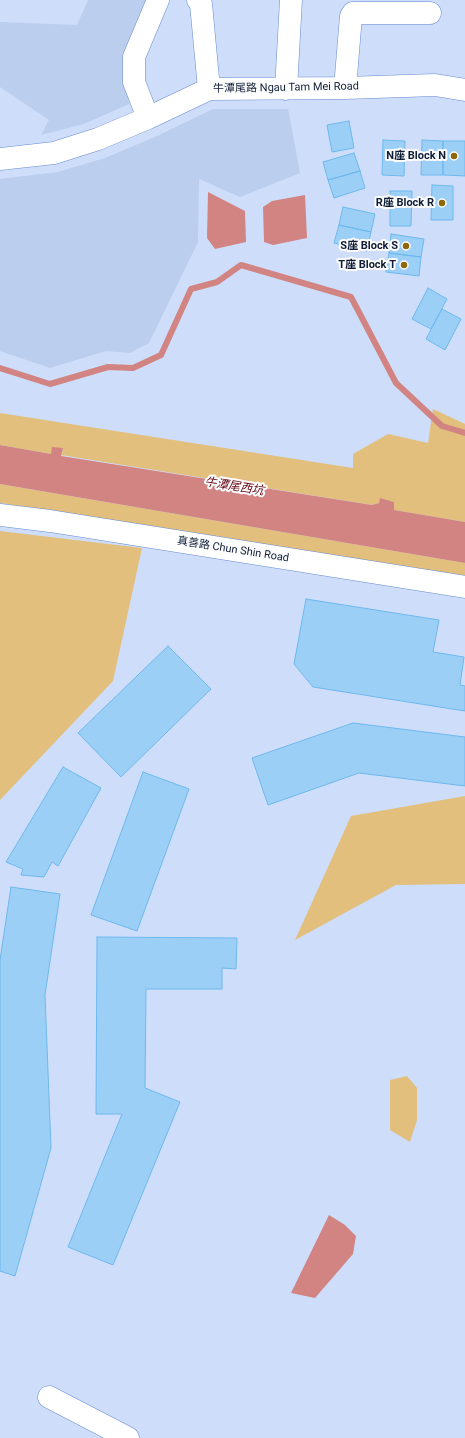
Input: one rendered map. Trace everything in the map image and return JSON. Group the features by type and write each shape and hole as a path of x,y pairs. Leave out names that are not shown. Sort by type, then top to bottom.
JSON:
{"street":[{"path":"148,118 134,82 134,57 158,0"},
{"path":"198,0 201,4 209,89"},
{"path":"286,89 291,0"},
{"path":"345,88 351,16 354,13 390,6 430,13"},
{"name":"牛潭尾路 Ngau Tam Mei Road","path":"0,159 54,153 98,139 148,118 209,89 345,88 435,85 465,90"},
{"name":"真善路 Chun Shin Road","path":"0,515 465,587"},
{"path":"49,1397 128,1438"}],"shaded area":[{"path":"88,0 151,0 123,57 129,104 84,124 41,135 49,120 0,87 0,22 77,25"},
{"path":"213,109 288,109 300,173 240,197 199,179 198,242 149,343 130,353 106,351 50,368 0,351 0,179 58,172 105,158 157,136"},
{"path":"433,409 465,424 465,522 393,510 394,502 380,499 379,503 372,505 61,455 63,449 51,454 0,445 0,413 353,468 353,454 388,434 428,443"},
{"path":"0,484 465,563 465,580 0,503"},
{"path":"0,531 142,548 113,681 0,800"},
{"path":"465,796 465,884 396,885 295,940 351,816"},
{"path":"407,1076 417,1088 417,1120 410,1142 390,1130 390,1080"}],"water":[{"path":"208,192 245,211 246,242 215,249 207,238"},
{"path":"305,195 307,238 273,245 264,242 263,207 272,201"},
{"name":"牛潭尾西坑","path":"0,445 51,454 52,447 63,448 61,456 372,505 379,503 380,498 394,502 394,510 465,522 465,563 0,484"},
{"path":"329,1215 345,1225 356,1236 353,1254 315,1298 291,1293"}],"building":[{"path":"349,121 354,148 332,152 327,125"},
{"path":"383,140 405,141 404,176 382,175"},
{"path":"422,140 443,141 443,175 421,175"},
{"name":"N座 Block N","path":"443,141 465,141 465,176 443,175"},
{"path":"354,153 360,171 328,180 323,162"},
{"path":"360,171 365,188 334,198 328,180"},
{"name":"R座 Block R","path":"432,185 453,186 453,220 431,220"},
{"path":"390,191 412,191 411,226 390,226"},
{"path":"343,207 375,214 371,232 339,225"},
{"path":"339,225 371,232 367,251 334,243"},
{"name":"S座 Block S","path":"391,234 424,239 421,257 389,253"},
{"name":"T座 Block T","path":"389,253 421,257 419,276 386,272"},
{"path":"428,288 447,299 431,329 412,319"},
{"path":"442,309 461,319 445,350 426,339"},
{"path":"306,599 439,620 433,652 464,657 460,685 465,686 465,711 313,687 294,664"},
{"path":"168,646 211,689 121,777 78,733"},
{"path":"353,723 465,737 465,786 359,773 268,805 252,758"},
{"path":"63,767 101,788 58,866 52,862 44,877 21,875 23,869 6,862"},
{"path":"143,772 189,789 137,931 91,915"},
{"path":"11,887 60,894 45,995 51,1148 15,1276 0,1271 0,960"},
{"path":"97,937 237,938 236,969 222,968 222,989 146,989 145,1088 180,1102 113,1265 68,1247 122,1114 96,1114"}],"waterway":[{"path":"0,368 50,384 108,367 133,368 161,355 191,289 217,282 241,265 351,297 396,383 442,426 465,433"}],"place":[{"name":"N座 Block N","path":"454,156"},
{"name":"R座 Block R","path":"442,203"},
{"name":"S座 Block S","path":"406,246"},
{"name":"T座 Block T","path":"404,265"}]}
